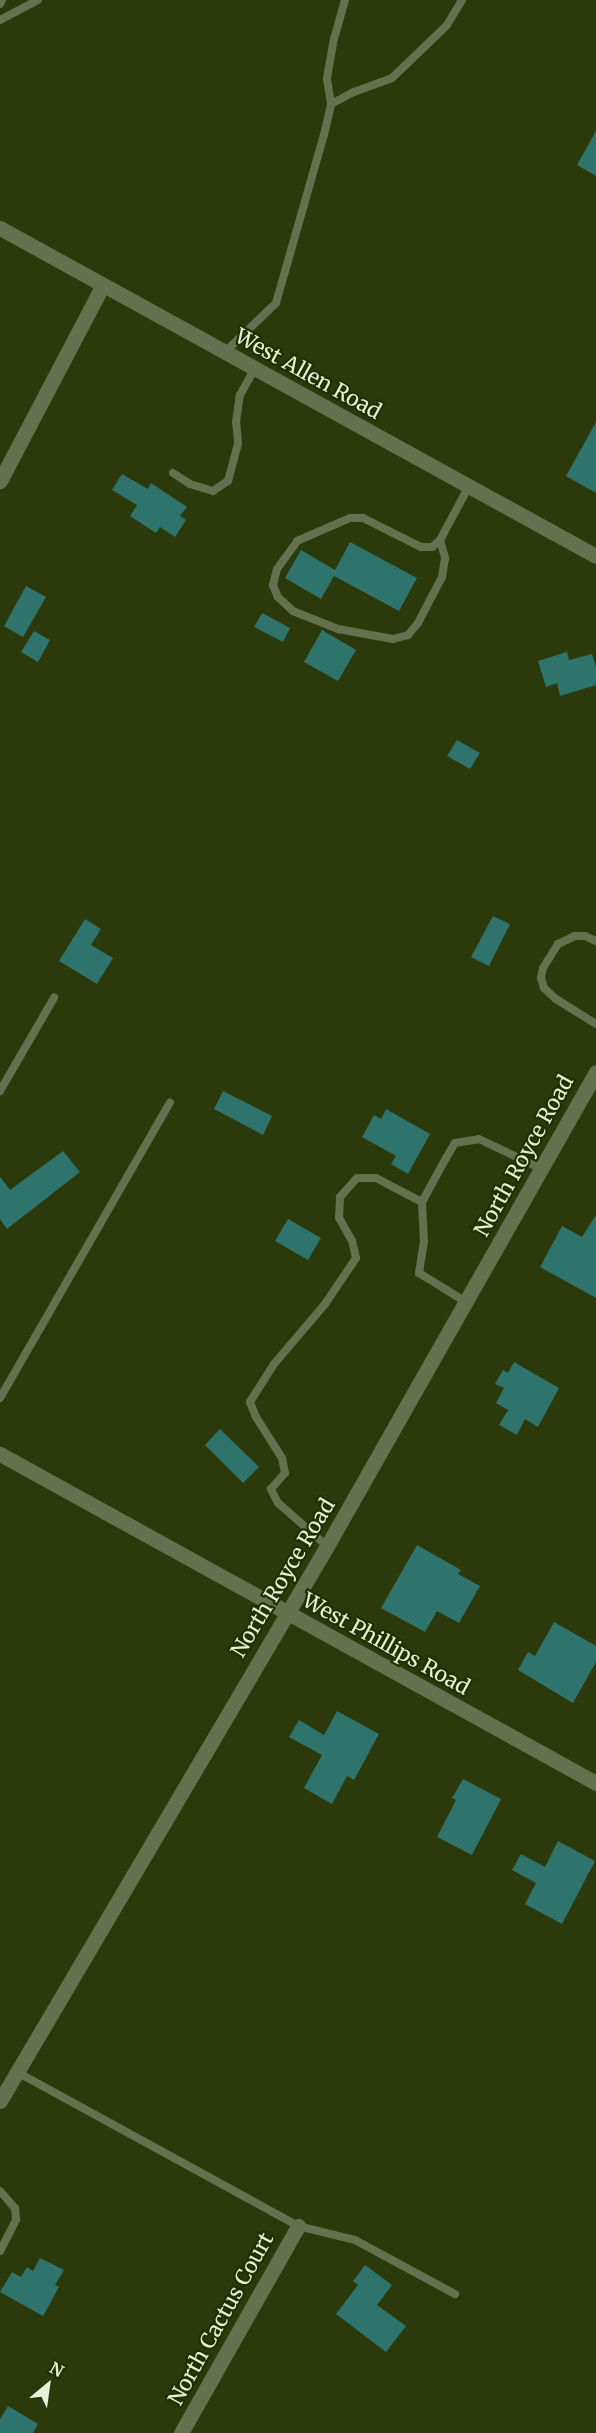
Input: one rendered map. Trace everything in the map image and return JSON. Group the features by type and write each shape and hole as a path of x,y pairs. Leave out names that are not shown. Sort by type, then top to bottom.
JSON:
{"street":[{"name":"West Allen Road","path":"0,228 596,556"},
{"path":"0,481 103,285"},
{"name":"North Royce Road","path":"0,2101 4,2085 16,2072 327,1546 596,1072"},
{"name":"West Phillips Road","path":"0,1454 596,1783"},
{"name":"North Cactus Court","path":"181,2433 298,2226"}],"lane":[{"path":"0,20 38,0"},
{"path":"225,352 276,303 331,104 327,78 334,39 345,0"},
{"path":"331,104 354,92 392,78 447,25 462,0"},
{"path":"173,473 190,484 213,491 228,481 237,443 236,422 240,395 255,368"},
{"path":"440,540 445,558 442,577 418,623 408,635 393,639 338,629 293,611 278,597 273,585 277,569 297,541 350,518 363,518 421,547 432,547 440,540 469,486"},
{"path":"596,941 585,936 575,936 558,944 543,968 541,978 544,988 556,999 596,1024"},
{"path":"0,1091 54,998"},
{"path":"0,1398 170,1102"},
{"path":"466,1302 419,1273 424,1242 422,1202 456,1143 479,1139 542,1169"},
{"path":"327,1546 278,1503 272,1489 285,1473 282,1458 256,1417 250,1402 273,1364 325,1304 356,1258 352,1241 339,1218 340,1197 357,1178 376,1178 422,1202"},
{"path":"16,2072 298,2226 355,2240 455,2294"},
{"path":"0,2191 15,2208 16,2220 0,2251"}],"building":[{"path":"596,131 596,176 577,165"},
{"path":"596,422 596,493 566,476"},
{"path":"122,474 148,489 151,483 187,507 180,516 186,520 175,537 160,527 156,533 130,516 137,505 112,490"},
{"path":"350,542 417,578 399,611 334,576 321,599 285,578 301,550 335,570"},
{"path":"26,586 46,597 23,637 4,626"},
{"path":"262,613 290,628 283,642 254,627"},
{"path":"322,630 356,650 338,681 304,662"},
{"path":"34,631 50,640 38,662 21,652"},
{"path":"567,652 569,660 592,654 596,667 596,685 560,696 557,683 546,687 538,661"},
{"path":"457,740 480,753 470,769 447,756"},
{"path":"493,916 510,924 489,966 471,957"},
{"path":"85,919 101,929 91,945 113,958 97,984 59,961"},
{"path":"223,1091 272,1116 263,1135 214,1109"},
{"path":"386,1109 430,1134 408,1174 391,1164 396,1156 362,1137 374,1115 381,1119"},
{"path":"63,1151 80,1172 7,1229 0,1219 0,1177 10,1190"},
{"path":"596,1215 596,1298 540,1267 562,1226 582,1237"},
{"path":"288,1219 321,1238 308,1260 275,1241"},
{"path":"514,1362 559,1388 538,1427 525,1419 517,1435 499,1425 508,1410 496,1403 504,1388 495,1384 503,1370 508,1373"},
{"path":"220,1429 259,1467 243,1483 205,1445"},
{"path":"417,1545 461,1570 458,1574 480,1586 459,1623 437,1611 425,1632 381,1608"},
{"path":"554,1622 596,1646 596,1662 573,1703 518,1670 528,1652 535,1656"},
{"path":"337,1711 379,1734 354,1780 347,1776 332,1804 304,1788 322,1755 289,1737 299,1720 324,1735"},
{"path":"463,1779 501,1799 472,1855 437,1837 456,1800 452,1798"},
{"path":"558,1841 595,1861 562,1924 525,1904 536,1883 512,1870 521,1854 545,1867"},
{"path":"40,2258 64,2270 55,2285 59,2287 43,2316 0,2292 12,2272 21,2277 27,2267 33,2271"},
{"path":"365,2265 392,2285 377,2305 406,2326 386,2352 336,2314 358,2285 353,2281"},
{"path":"8,2406 38,2424 33,2433 0,2433 0,2419"}]}
